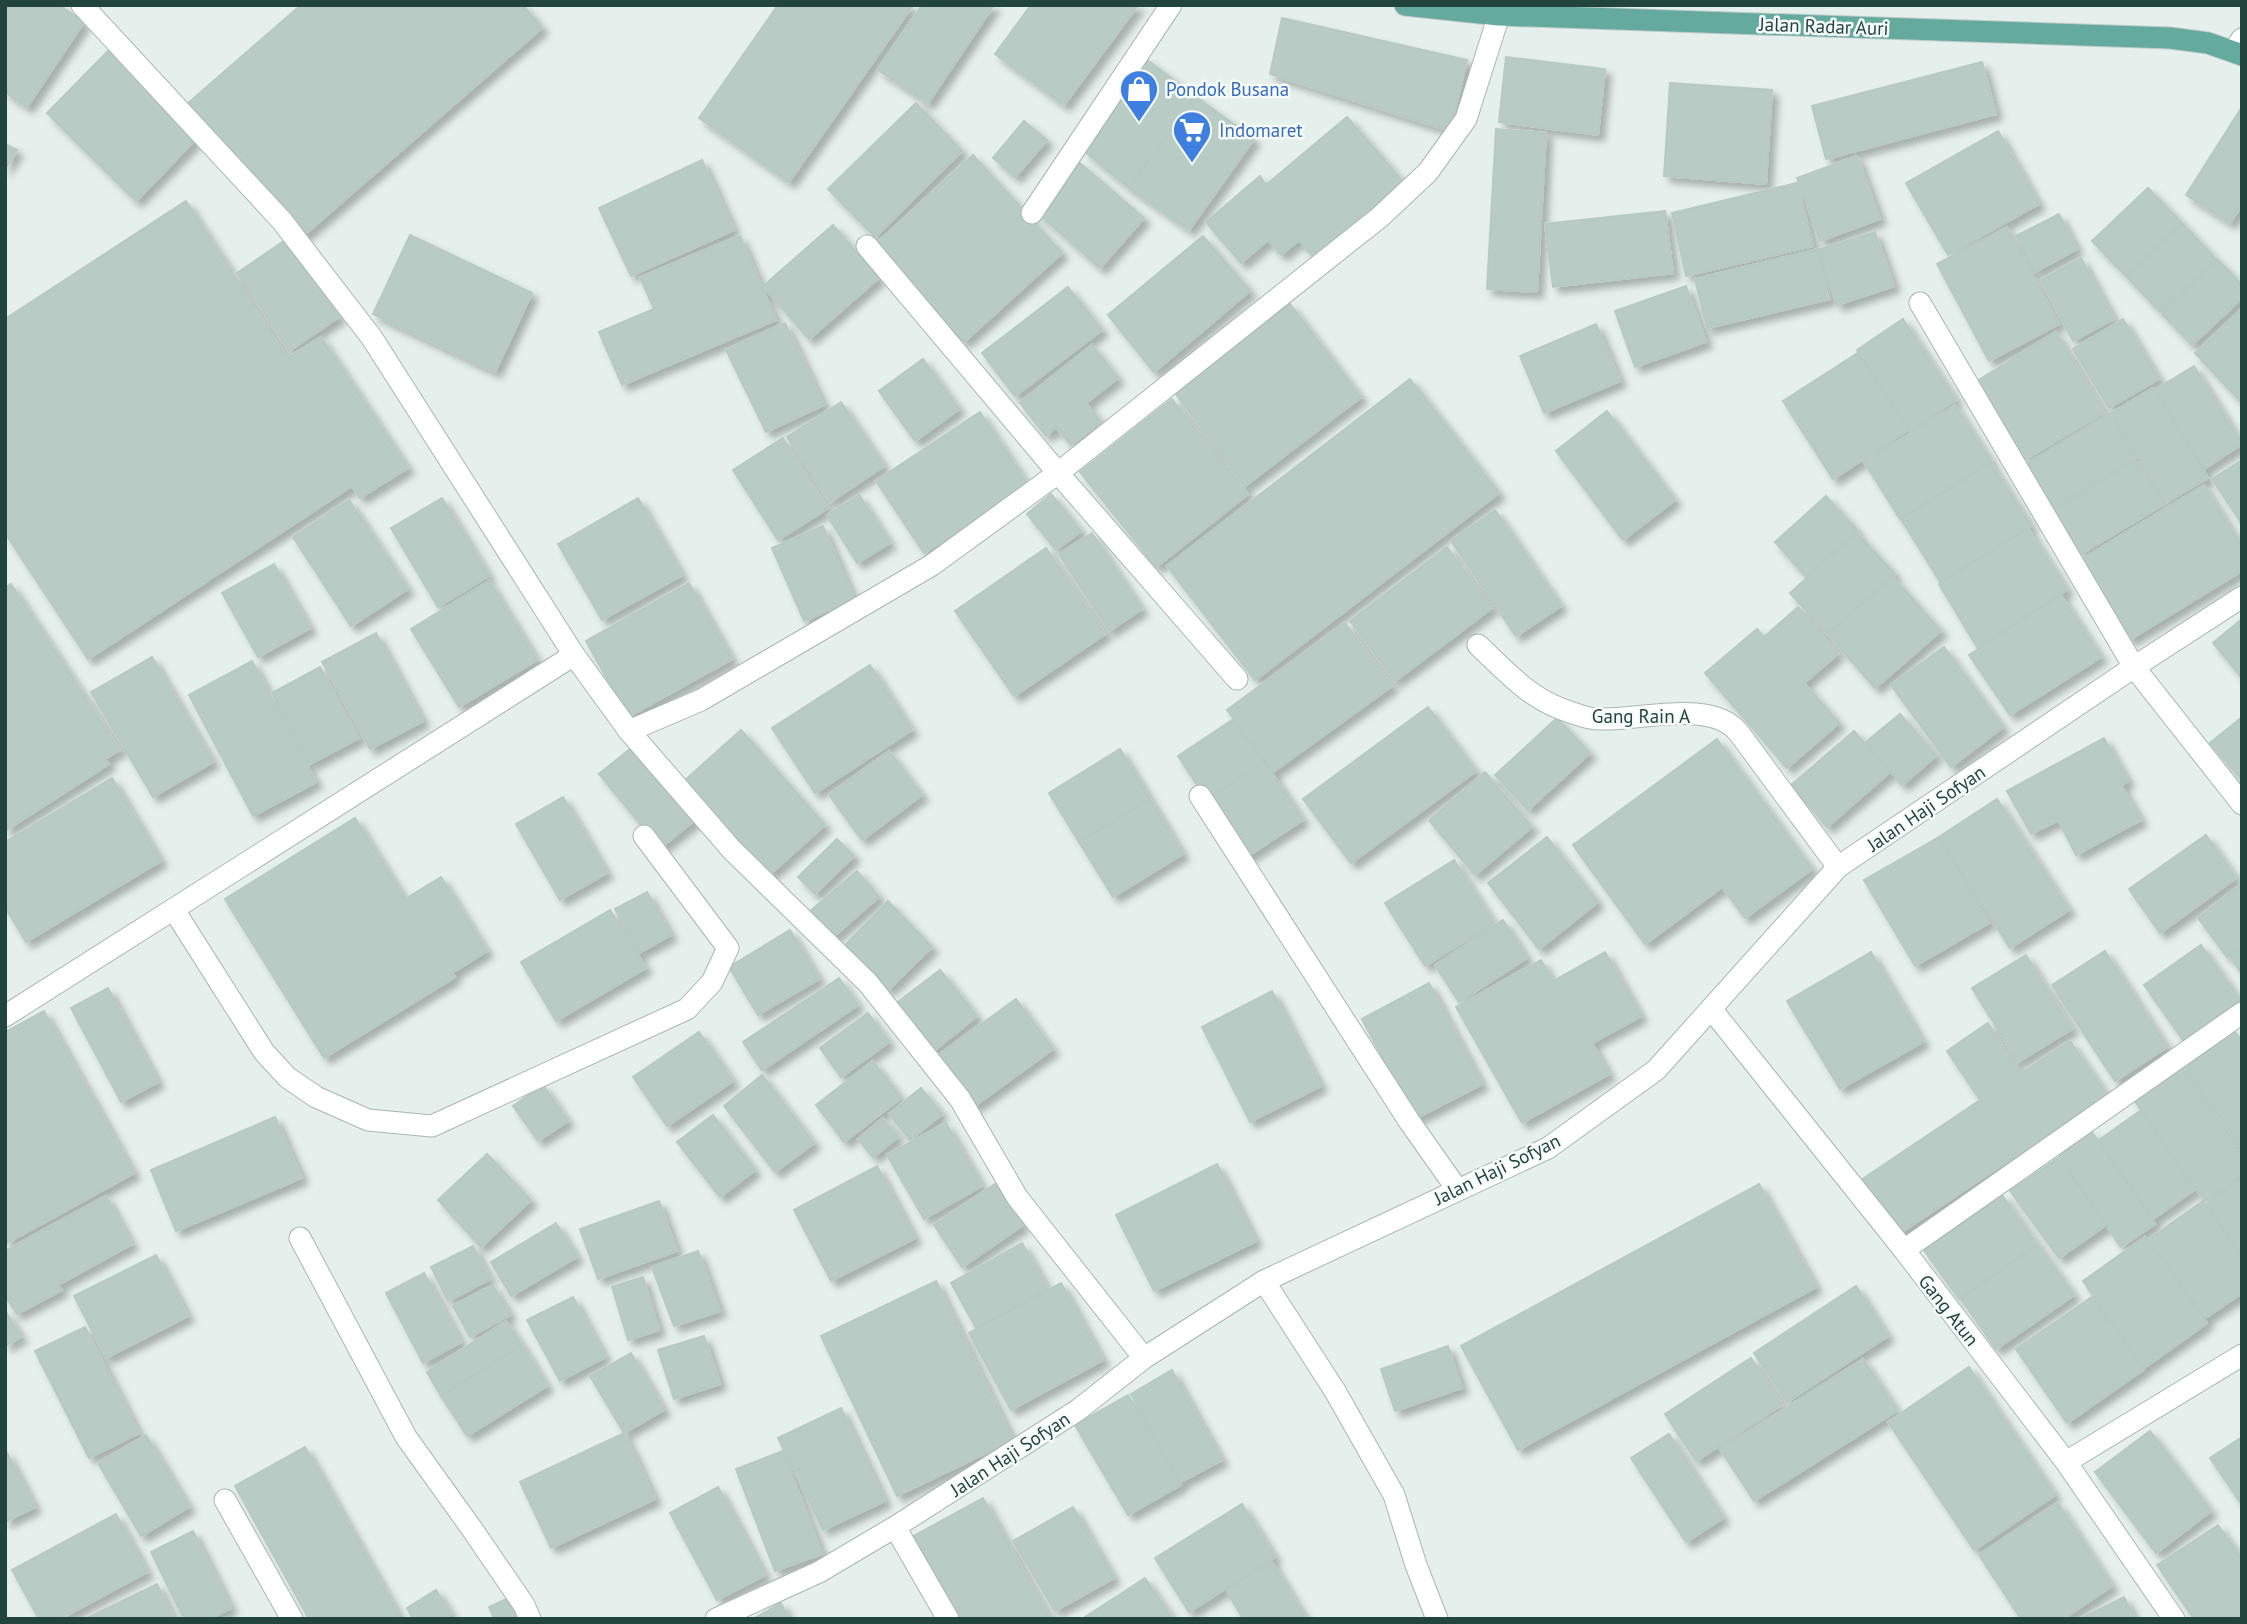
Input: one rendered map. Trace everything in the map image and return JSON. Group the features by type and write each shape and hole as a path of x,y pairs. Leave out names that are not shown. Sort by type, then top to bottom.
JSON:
{"main road":[{"name":"Jalan Radar Auri","path":"1405,5 1499,15 2169,38 2239,49"}],"street":[{"path":"82,5 282,221 372,338 574,655 629,731 732,849 868,983 960,1099 1017,1197 1144,1358"},
{"path":"1032,213 1171,5"},
{"path":"629,731 701,700 932,565 1058,473 1380,217 1428,172 1465,119 1499,15"},
{"path":"867,246 1058,473 1237,679"},
{"path":"1920,303 2134,667 2242,804"},
{"name":"Jalan Haji Sofyan","path":"716,1619 819,1572 895,1527 1078,1410 1144,1358 1264,1281 1548,1148 1656,1070 1839,867 2242,597"},
{"name":"Gang Rain A","path":"1478,645 1541,702 1572,713 1597,719 1673,714 1715,717 1728,723 1740,733 1839,867"},
{"path":"5,1016 574,655"},
{"path":"1200,796 1409,1121 1457,1189"},
{"path":"174,910 264,1052 286,1077 316,1097 369,1120 432,1126 687,1009 712,982 727,948 644,836"},
{"name":"Gang Atun","path":"1712,1010 1904,1250 2066,1462 2175,1619"},
{"path":"1904,1250 2242,1013"},
{"path":"300,1238 405,1437 472,1529 524,1605 530,1619"},
{"path":"1264,1281 1335,1391 1394,1495 1416,1565 1437,1619"},
{"path":"2066,1462 2242,1355"},
{"path":"225,1500 292,1619"},
{"path":"895,1527 948,1619"}],"building":[{"path":"5,5 59,5 84,22 27,107 5,92"},
{"path":"301,5 523,5 542,28 303,236 187,104"},
{"path":"778,5 913,5 789,182 699,118"},
{"path":"922,5 994,5 928,103 878,70"},
{"path":"1031,5 1138,5 1064,105 995,54"},
{"path":"1282,18 1467,60 1450,131 1270,74"},
{"path":"109,50 198,137 136,201 47,113"},
{"path":"1506,57 1605,69 1598,135 1499,122"},
{"name":"Pondok Busana","path":"1146,59 1195,96 1129,188 1084,151"},
{"path":"1982,62 1996,114 1826,159 1812,106"},
{"path":"1670,83 1772,90 1766,184 1664,176"},
{"name":"Indomaret","path":"1195,96 1254,139 1189,230 1129,188"},
{"path":"916,103 962,151 875,237 828,189"},
{"path":"2242,107 2242,205 2230,223 2186,195"},
{"path":"1347,117 1405,184 1315,259 1299,240 1281,255 1268,240 1241,263 1206,222 1260,176 1266,185"},
{"path":"1024,121 1047,140 1015,177 993,158"},
{"path":"1496,129 1546,133 1537,292 1487,289"},
{"path":"1998,131 2039,204 1948,255 1906,183"},
{"path":"5,144 17,150 5,169"},
{"path":"973,155 1062,253 964,342 874,246"},
{"path":"1857,156 1880,219 1820,241 1797,178"},
{"path":"702,160 734,230 631,276 599,208"},
{"path":"1080,163 1144,218 1100,268 1036,212"},
{"path":"1797,183 1813,246 1686,276 1672,213"},
{"path":"2148,188 2182,223 2126,276 2092,241"},
{"path":"186,201 287,358 321,337 408,468 360,498 352,486 88,659 5,533 5,319"},
{"path":"1665,211 1673,273 1553,287 1545,224"},
{"path":"2059,214 2077,249 2035,272 2016,236"},
{"path":"2183,224 2216,259 2160,312 2127,277"},
{"path":"833,225 879,278 809,339 763,286"},
{"path":"2007,227 2059,324 1989,361 1937,264"},
{"path":"1875,232 1894,286 1837,305 1818,250"},
{"path":"410,235 532,293 495,372 373,314"},
{"path":"740,236 776,320 622,385 599,332 654,309 640,277"},
{"path":"1203,236 1250,291 1154,372 1108,315"},
{"path":"287,239 339,317 289,351 237,273"},
{"path":"1818,249 1830,299 1707,328 1695,279"},
{"path":"2081,258 2114,319 2073,341 2041,280"},
{"path":"2218,260 2242,285 2242,298 2192,345 2162,314"},
{"path":"1686,286 1706,342 1635,367 1615,311"},
{"path":"1068,287 1102,330 1015,396 982,353"},
{"path":"1290,304 1361,397 1245,486 1175,393"},
{"path":"2242,309 2242,403 2195,353"},
{"path":"1903,319 1956,400 1910,430 1857,350"},
{"path":"2123,319 2159,379 2109,408 2073,349"},
{"path":"785,323 824,405 766,432 726,350"},
{"path":"1596,324 1620,381 1544,413 1520,356"},
{"path":"2056,332 2104,413 2025,460 1977,381"},
{"path":"1092,345 1118,378 1086,403 1101,422 1071,445 1056,427 1046,436 1020,403"},
{"path":"1858,353 1908,430 1833,479 1783,401"},
{"path":"923,359 959,409 915,441 879,391"},
{"path":"2194,366 2242,444 2204,469 2156,389"},
{"path":"1410,379 1499,493 1255,680 1167,566"},
{"path":"2153,388 2208,478 2166,503 2111,413"},
{"path":"1172,399 1248,494 1156,567 1080,472"},
{"path":"841,402 884,466 830,502 787,437"},
{"path":"1955,405 1991,461 1900,519 1864,462"},
{"path":"1607,411 1675,500 1623,540 1556,451"},
{"path":"980,412 1028,485 924,553 876,481"},
{"path":"2109,414 2135,458 2052,509 2026,464"},
{"path":"783,438 828,508 778,540 733,470"},
{"path":"2242,460 2242,524 2212,479"},
{"path":"2136,461 2163,505 2080,555 2053,511"},
{"path":"1991,463 2031,526 1940,582 1901,519"},
{"path":"2204,485 2242,547 2242,571 2129,640 2080,560"},
{"path":"1051,494 1081,531 1056,550 1027,514"},
{"path":"859,495 890,543 857,563 827,515"},
{"path":"1826,496 1857,530 1806,577 1775,542"},
{"path":"442,498 489,576 438,607 391,528"},
{"path":"638,498 682,575 602,620 558,544"},
{"path":"349,500 408,589 351,626 293,537"},
{"path":"1495,510 1561,606 1516,636 1451,541"},
{"path":"823,526 854,599 804,621 772,548"},
{"path":"2028,528 2067,590 1977,647 1939,584"},
{"path":"1092,533 1142,609 1109,631 1059,554"},
{"path":"1857,533 1895,574 1827,634 1790,593"},
{"path":"1447,547 1492,608 1395,681 1350,621"},
{"path":"1046,548 1105,634 1014,696 955,611"},
{"path":"274,564 310,628 258,657 222,593"},
{"path":"1893,577 1941,631 1875,688 1828,634"},
{"path":"489,581 537,660 459,707 411,629"},
{"path":"689,583 732,659 628,717 586,641"},
{"path":"11,584 120,750 105,759 109,764 5,831 5,588"},
{"path":"2061,595 2101,657 2010,715 1969,655"},
{"path":"1798,607 1838,654 1804,683 1839,723 1787,768 1705,673 1757,629 1764,637"},
{"path":"2242,619 2242,678 2213,643"},
{"path":"1345,623 1392,686 1273,772 1227,710"},
{"path":"376,633 423,721 370,749 322,662"},
{"path":"1944,647 2003,727 1951,767 1891,685"},
{"path":"152,657 213,762 153,797 91,692"},
{"path":"252,661 316,782 253,816 189,695"},
{"path":"870,665 912,730 815,793 772,728"},
{"path":"320,667 359,738 310,764 272,693"},
{"path":"1428,707 1476,771 1351,863 1303,799"},
{"path":"1900,714 1936,756 1902,785 1866,742"},
{"path":"2242,717 2242,781 2210,743"},
{"path":"1557,718 1590,753 1528,810 1495,775"},
{"path":"1232,720 1265,762 1207,800 1178,756"},
{"path":"741,730 825,825 769,875 684,781"},
{"path":"1854,731 1890,772 1827,827 1791,785"},
{"path":"2104,738 2128,781 2121,785 2141,820 2076,855 2058,820 2031,834 2007,791"},
{"path":"1717,739 1812,869 1745,918 1722,887 1645,944 1573,845"},
{"path":"635,745 695,820 660,848 599,774"},
{"path":"1120,749 1150,799 1079,842 1049,793"},
{"path":"889,751 922,795 862,840 829,795"},
{"path":"1265,762 1303,820 1245,858 1207,800"},
{"path":"1485,772 1532,827 1475,875 1429,820"},
{"path":"112,778 161,861 26,942 5,907 5,842"},
{"path":"563,797 607,873 560,900 516,824"},
{"path":"1150,799 1183,854 1113,897 1079,842"},
{"path":"1997,799 2069,910 2010,948 1939,837"},
{"path":"355,818 405,899 441,877 487,951 452,973 455,977 324,1058 225,899"},
{"path":"2206,835 2236,878 2160,933 2129,889"},
{"path":"1547,837 1598,902 1539,949 1488,883"},
{"path":"1939,837 1989,923 1915,966 1864,880"},
{"path":"837,839 854,856 815,894 798,877"},
{"path":"1454,860 1494,923 1425,966 1385,903"},
{"path":"857,871 879,897 833,937 810,911"},
{"path":"2242,884 2242,946 2227,957 2198,918"},
{"path":"647,892 671,935 639,953 615,909"},
{"path":"888,901 932,947 888,990 844,946"},
{"path":"610,910 646,968 556,1021 521,962"},
{"path":"1503,920 1527,958 1459,1002 1435,965"},
{"path":"790,930 819,979 758,1015 729,967"},
{"path":"2201,945 2240,1000 2183,1040 2144,985"},
{"path":"2242,948 2242,974 2230,956"},
{"path":"2105,951 2167,1047 2115,1081 2052,985"},
{"path":"1605,952 1641,1016 1592,1043 1609,1074 1522,1123 1456,1007 1541,960 1553,981"},
{"path":"1871,952 1923,1042 1840,1089 1787,1001"},
{"path":"2026,955 2072,1029 2018,1062 1972,988"},
{"path":"940,970 977,1016 931,1053 894,1005"},
{"path":"839,978 858,1005 762,1070 743,1042"},
{"path":"1429,983 1482,1084 1415,1119 1362,1019"},
{"path":"108,988 158,1082 121,1102 71,1008"},
{"path":"1272,991 1321,1086 1250,1122 1202,1027"},
{"path":"1016,999 1053,1049 973,1107 936,1057"},
{"path":"44,1011 134,1173 5,1244 5,1032"},
{"path":"868,1013 889,1042 841,1077 820,1048"},
{"path":"1988,1023 2021,1073 2070,1041 2107,1095 1897,1235 1861,1180 1980,1100 1947,1051"},
{"path":"2234,1031 2242,1041 2242,1148 2185,1068"},
{"path":"699,1032 733,1081 667,1126 633,1077"},
{"path":"873,1061 901,1098 844,1142 816,1105"},
{"path":"2179,1063 2242,1154 2242,1175 2205,1201 2132,1097"},
{"path":"762,1075 814,1143 775,1172 724,1106"},
{"path":"543,1085 568,1121 538,1141 513,1106"},
{"path":"921,1088 942,1114 910,1140 889,1114"},
{"path":"2140,1111 2194,1190 2153,1219 2099,1140"},
{"path":"713,1115 755,1170 720,1197 677,1142"},
{"path":"275,1117 302,1178 176,1231 151,1170"},
{"path":"883,1118 898,1137 873,1157 858,1139"},
{"path":"946,1123 982,1186 924,1219 887,1155"},
{"path":"2092,1132 2155,1224 2121,1247 2058,1154"},
{"path":"487,1154 531,1200 481,1247 438,1200"},
{"path":"2058,1158 2106,1225 2059,1258 2010,1191"},
{"path":"1217,1164 1256,1241 1154,1291 1116,1215"},
{"path":"877,1166 915,1238 831,1281 794,1210"},
{"path":"2242,1179 2242,1256 2206,1204"},
{"path":"995,1184 1023,1225 962,1267 934,1225"},
{"path":"1759,1184 1816,1287 1518,1450 1461,1346"},
{"path":"2002,1195 2037,1244 1959,1299 1924,1250"},
{"path":"106,1196 132,1244 58,1285 62,1290 17,1314 5,1296 5,1251"},
{"path":"659,1201 677,1251 598,1279 580,1229"},
{"path":"2203,1201 2242,1257 2242,1293 2205,1318 2149,1239"},
{"path":"556,1223 577,1257 511,1296 491,1262"},
{"path":"2145,1237 2207,1323 2144,1368 2083,1281"},
{"path":"1022,1243 1048,1289 976,1328 951,1283"},
{"path":"2038,1245 2074,1295 1996,1349 1961,1299"},
{"path":"473,1246 490,1279 448,1301 431,1267"},
{"path":"698,1251 720,1311 674,1326 652,1267"},
{"path":"156,1255 188,1316 106,1358 74,1296"},
{"path":"424,1273 461,1342 423,1363 386,1293"},
{"path":"643,1277 659,1330 628,1340 612,1287"},
{"path":"936,1281 1013,1440 897,1496 821,1336"},
{"path":"1061,1283 1103,1360 1011,1410 969,1333"},
{"path":"493,1285 510,1315 470,1337 453,1306"},
{"path":"1856,1286 1888,1336 1787,1402 1754,1353"},
{"path":"573,1297 605,1357 560,1381 527,1320"},
{"path":"2092,1297 2143,1370 2067,1423 2016,1349"},
{"path":"5,1310 21,1337 5,1346"},
{"path":"506,1321 522,1345 441,1396 427,1372"},
{"path":"85,1327 139,1433 89,1458 35,1351"},
{"path":"704,1336 720,1384 674,1399 658,1350"},
{"path":"522,1345 547,1386 467,1436 441,1396"},
{"path":"1448,1346 1462,1388 1395,1411 1381,1369"},
{"path":"631,1353 664,1410 624,1433 590,1376"},
{"path":"1751,1358 1782,1405 1696,1461 1665,1414"},
{"path":"1863,1359 1897,1411 1754,1501 1720,1449"},
{"path":"1969,1367 2055,1495 1974,1550 1888,1422"},
{"path":"1172,1370 1222,1460 1181,1482 1131,1394"},
{"path":"1128,1395 1181,1485 1128,1515 1075,1425"},
{"path":"841,1408 885,1501 823,1530 778,1438"},
{"path":"2150,1431 2211,1511 2156,1553 2095,1472"},
{"path":"624,1433 655,1499 551,1548 520,1482"},
{"path":"1669,1434 1723,1518 1686,1542 1631,1458"},
{"path":"146,1435 189,1507 141,1536 98,1463"},
{"path":"2242,1437 2242,1505 2210,1458"},
{"path":"305,1447 399,1615 394,1619 309,1619 235,1486"},
{"path":"5,1449 35,1507 5,1522"},
{"path":"783,1451 822,1554 775,1571 736,1469"},
{"path":"718,1487 765,1575 717,1600 670,1513"},
{"path":"983,1498 1050,1619 957,1619 912,1537"},
{"path":"2058,1503 2112,1586 2063,1619 2021,1619 1979,1555"},
{"path":"1242,1504 1275,1557 1189,1612 1155,1558"},
{"path":"1073,1507 1114,1578 1055,1611 1013,1541"},
{"path":"116,1514 147,1572 60,1619 39,1619 12,1570"},
{"path":"2218,1525 2242,1559 2242,1613 2233,1619 2194,1619 2157,1565"},
{"path":"193,1531 231,1608 209,1619 184,1619 151,1552"},
{"path":"1272,1562 1306,1619 1243,1619 1226,1590"},
{"path":"1145,1578 1173,1619 1082,1619"},
{"path":"157,1584 174,1619 85,1619"},
{"path":"436,1590 451,1614 443,1619 413,1619 407,1608"},
{"path":"513,1596 525,1619 494,1619 489,1607"},
{"path":"2124,1597 2135,1619 2080,1619"},
{"path":"781,1603 789,1619 753,1619"}],"place":[{"name":"Pondok Busana","path":"1139,123"},
{"name":"Indomaret","path":"1192,164"}]}
